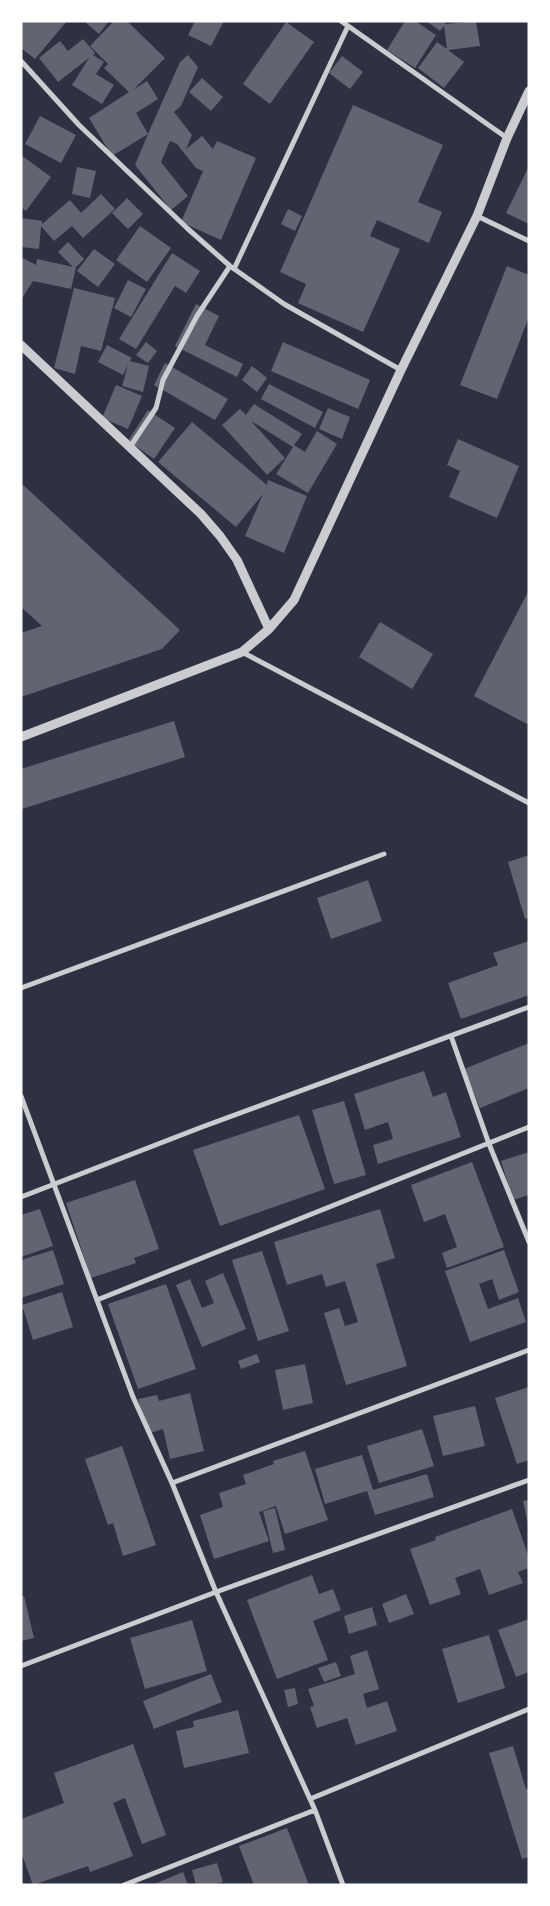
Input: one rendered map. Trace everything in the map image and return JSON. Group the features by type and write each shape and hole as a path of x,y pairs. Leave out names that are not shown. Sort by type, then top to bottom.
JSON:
{"street":[{"path":"341,21 507,138"},
{"path":"130,447 156,408 163,380 197,316 232,268 348,26"},
{"path":"21,61 79,125 188,229 232,268 284,304 400,370"},
{"path":"21,737 242,652 269,629 294,600 400,370 477,216 507,138 529,91"},
{"path":"477,216 529,241"},
{"path":"21,345 201,514 237,560 269,629"},
{"path":"242,652 529,803"},
{"path":"21,988 384,854"},
{"path":"21,1197 202,1127 529,1007"},
{"path":"451,1036 489,1144 529,1242"},
{"path":"21,1096 133,1397 172,1483 216,1592 315,1810 343,1885"},
{"path":"97,1300 529,1127"},
{"path":"172,1483 529,1350"},
{"path":"21,1666 216,1592 529,1480"},
{"path":"310,1799 529,1708"},
{"path":"124,1885 315,1810"}],"building":[{"path":"21,21 67,21 35,59 21,48"},
{"path":"87,21 109,21 99,34 86,23"},
{"path":"114,21 127,21 165,58 133,90 147,81 158,99 136,113 148,134 112,156 89,118 129,92 104,68 108,64 90,46"},
{"path":"195,21 224,21 211,46 188,35"},
{"path":"405,21 415,21 436,35 415,68 387,50"},
{"path":"426,21 446,21 445,24 476,21 480,46 448,50 464,62 444,88 418,68 437,42 447,49 444,26 440,31"},
{"path":"286,22 314,42 270,104 243,84"},
{"path":"83,39 95,53 93,55 104,62 96,74 114,85 102,104 72,85 89,58 58,82 39,58 60,41 68,51"},
{"path":"188,55 198,67 181,106 174,112 192,135 186,149 202,136 213,149 217,141 256,158 221,240 181,222 203,171 196,168 177,144 170,141 161,162 188,196 171,210 135,165 180,62"},
{"path":"342,56 363,72 350,89 329,73"},
{"path":"202,78 223,97 211,111 189,92"},
{"path":"353,105 443,145 418,202 442,212 429,243 377,220 370,236 400,249 363,332 298,303 306,284 280,272"},
{"path":"40,116 76,135 61,163 25,144"},
{"path":"21,155 51,177 26,211 21,207"},
{"path":"529,166 529,224 506,213"},
{"path":"77,167 96,171 90,198 72,194"},
{"path":"101,194 115,209 83,238 72,226 54,241 41,226 39,249 21,247 22,218 42,221 42,224 70,200 81,213"},
{"path":"127,198 143,214 128,229 112,213"},
{"path":"288,209 302,216 295,231 281,224"},
{"path":"140,226 171,248 147,282 116,260"},
{"path":"68,242 84,259 76,267 71,289 33,281 21,300 21,257 36,265 37,259 73,267 58,252"},
{"path":"94,249 115,264 98,287 77,271"},
{"path":"172,253 200,271 186,293 175,286 136,349 119,339"},
{"path":"507,266 529,275 529,317 497,399 460,385"},
{"path":"128,280 146,289 131,317 114,308"},
{"path":"74,288 115,298 101,351 81,346 75,374 54,368"},
{"path":"196,304 219,316 205,345 243,364 237,377 175,346"},
{"path":"146,342 157,351 148,363 136,355"},
{"path":"283,342 370,380 358,409 271,371"},
{"path":"107,345 132,358 130,361 149,366 143,392 122,386 128,365 123,375 98,362"},
{"path":"165,363 228,399 215,420 154,385"},
{"path":"252,366 267,378 257,392 242,380"},
{"path":"269,384 323,412 315,428 261,399"},
{"path":"116,385 142,396 128,429 102,418"},
{"path":"254,404 302,434 294,445 305,452 317,431 337,444 308,493 276,474 293,447 251,421 285,458 267,475 222,425 240,409 246,415"},
{"path":"328,408 350,417 342,439 319,429"},
{"path":"148,410 175,428 154,459 128,441"},
{"path":"192,422 267,485 268,480 307,496 284,553 245,536 263,494 236,527 158,462"},
{"path":"458,439 519,466 497,518 449,497 460,471 447,465"},
{"path":"21,483 180,630 162,649 21,697 21,633 42,626 21,607"},
{"path":"529,590 529,725 474,696"},
{"path":"380,622 433,654 412,689 359,657"},
{"path":"174,721 185,757 22,809 21,769"},
{"path":"529,855 529,918 525,919 508,862"},
{"path":"368,880 382,921 331,939 317,898"},
{"path":"529,941 529,995 461,1019 448,983 498,965 493,953"},
{"path":"529,1043 529,1088 480,1108 464,1069"},
{"path":"424,1071 433,1097 446,1092 461,1137 378,1164 373,1145 393,1139 388,1122 365,1130 354,1094"},
{"path":"344,1101 366,1175 334,1184 312,1110"},
{"path":"299,1115 325,1189 220,1226 193,1150"},
{"path":"529,1152 529,1195 513,1200 501,1161"},
{"path":"472,1162 504,1247 447,1268 442,1253 457,1247 445,1214 424,1222 411,1185"},
{"path":"135,1180 159,1249 134,1258 136,1263 91,1278 66,1203"},
{"path":"40,1209 53,1246 21,1257 21,1215"},
{"path":"380,1209 395,1258 376,1264 407,1366 346,1385 324,1313 339,1308 345,1326 358,1322 345,1281 326,1287 322,1274 287,1285 274,1242"},
{"path":"53,1250 64,1284 21,1298 21,1260"},
{"path":"504,1250 519,1292 499,1300 492,1279 479,1284 488,1309 518,1298 526,1322 470,1342 445,1271"},
{"path":"262,1251 289,1331 258,1341 232,1260"},
{"path":"223,1273 246,1329 202,1347 176,1285 190,1279 202,1308 214,1303 205,1281"},
{"path":"166,1284 196,1369 138,1389 108,1304"},
{"path":"62,1292 73,1327 33,1340 22,1305"},
{"path":"257,1354 260,1362 241,1369 238,1361"},
{"path":"305,1364 313,1403 283,1410 275,1370"},
{"path":"529,1387 529,1460 517,1464 495,1398"},
{"path":"190,1393 204,1451 170,1459 163,1429 147,1434 138,1399 157,1395 159,1401"},
{"path":"475,1406 485,1446 443,1456 433,1416"},
{"path":"422,1429 434,1466 379,1483 367,1446"},
{"path":"122,1446 156,1545 123,1556 113,1523 108,1525 85,1459"},
{"path":"305,1451 328,1520 285,1534 276,1506 259,1512 269,1541 214,1559 200,1515 223,1507 219,1493 246,1484 243,1475 274,1464 273,1461"},
{"path":"362,1455 373,1490 427,1474 434,1497 375,1515 367,1491 325,1504 315,1469"},
{"path":"529,1500 529,1524 528,1524 523,1501"},
{"path":"275,1508 285,1550 273,1553 263,1511"},
{"path":"512,1509 529,1558 529,1568 518,1572 523,1583 489,1595 480,1569 455,1578 461,1594 430,1605 410,1549 436,1540 435,1537"},
{"path":"312,1575 319,1594 333,1589 341,1610 313,1621 328,1660 277,1679 247,1600"},
{"path":"406,1594 414,1614 389,1623 382,1604"},
{"path":"24,1596 34,1638 21,1641 21,1597"},
{"path":"372,1607 377,1625 349,1634 344,1616"},
{"path":"529,1619 529,1672 516,1677 498,1630"},
{"path":"192,1620 207,1671 145,1689 130,1638"},
{"path":"489,1635 505,1688 458,1703 442,1649"},
{"path":"367,1650 379,1689 363,1694 367,1708 387,1701 397,1731 356,1745 347,1718 317,1728 310,1707 314,1706 308,1689 355,1674 350,1656"},
{"path":"336,1662 341,1676 324,1682 318,1668"},
{"path":"211,1674 222,1702 154,1729 143,1701"},
{"path":"295,1688 298,1704 288,1707 284,1690"},
{"path":"238,1710 249,1753 184,1768 176,1731 194,1727 193,1721"},
{"path":"133,1744 166,1835 142,1844 125,1798 113,1803 133,1856 90,1872 88,1866 33,1885 21,1852 21,1819 64,1803 54,1773"},
{"path":"513,1746 526,1789 529,1788 529,1857 522,1859 489,1753"},
{"path":"287,1828 309,1885 254,1885 239,1846"},
{"path":"217,1863 223,1882 212,1885 196,1885 192,1870"},
{"path":"183,1872 188,1885 152,1885"}]}
